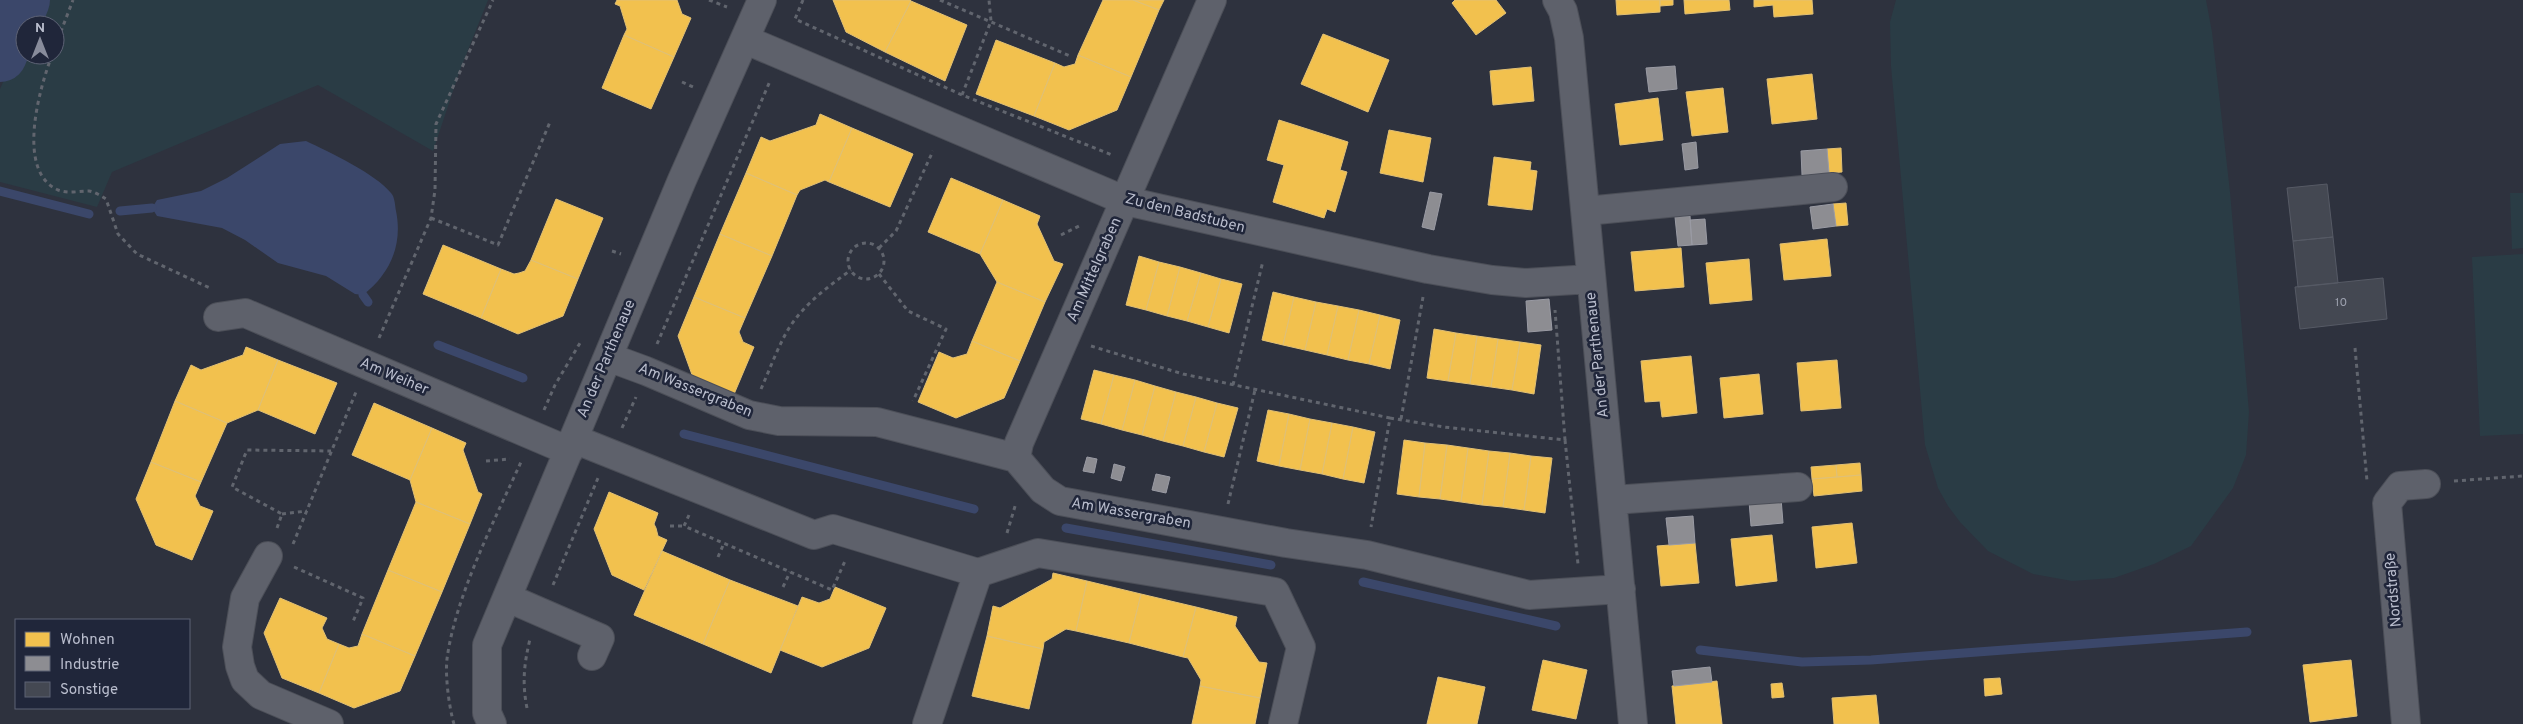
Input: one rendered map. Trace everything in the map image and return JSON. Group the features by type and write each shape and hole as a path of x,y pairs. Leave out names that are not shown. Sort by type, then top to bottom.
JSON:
{"street":[{"name":"An der Parthenaue","path":"492,724 487,713 487,645 682,180 746,40 762,0"},
{"name":"Am Mittelgraben","path":"1016,458 1019,443 1212,0"},
{"name":"An der Parthenaue","path":"1557,0 1564,12 1569,38 1633,724"},
{"name":"Zu den Badstuben","path":"746,40 1126,201 1428,269 1492,280 1526,283 1591,279"},
{"path":"1586,211 1833,187"},
{"name":"Am Weiher","path":"218,317 246,314 367,366 572,445"},
{"name":"Am Wassergraben","path":"608,357 646,371 749,415 779,421 877,422 1016,458 1042,490 1060,501 1367,555 1529,595 1621,589"},
{"path":"572,445 610,454 814,535 833,530 987,570 1038,553 1276,592 1301,647 1283,724"},
{"path":"2387,503 2400,486 2426,484"},
{"path":"1613,500 1798,487"},
{"name":"Nordstraße","path":"2387,503 2406,724"},
{"path":"276,560 246,598 237,647 240,666 246,680 261,695 329,724"},
{"path":"927,724 987,570"},
{"path":"508,598 542,612 589,644"}],"path":[{"path":"65,21 73,0"},
{"path":"276,560 307,511 331,450 432,218 436,190 436,124 493,0"},
{"path":"709,0 732,10"},
{"path":"803,0 795,19 962,95 1140,166"},
{"path":"940,0 1070,56"},
{"path":"962,95 991,21 989,0"},
{"path":"48,65 34,128 34,160 45,179 58,190 91,191 106,199 118,234 137,254 206,284 246,314"},
{"path":"527,708 523,688 524,662 531,637 772,76"},
{"path":"432,218 498,245 550,122"},
{"path":"879,248 896,232 945,124"},
{"path":"1061,235 1088,222"},
{"path":"1233,386 1269,234"},
{"path":"868,242 879,248 884,261 879,274 866,279 860,278 851,270 848,257 855,246 868,242"},
{"path":"1401,419 1428,269"},
{"path":"749,415 785,334 821,292 851,270"},
{"path":"879,274 908,311 946,329 912,399 928,436"},
{"path":"1552,281 1565,440 1582,592"},
{"path":"1065,337 1183,374 1233,386 1390,418 1453,428 1565,440"},
{"path":"2355,348 2366,479 2387,503"},
{"path":"1221,530 1255,390"},
{"path":"1367,555 1390,418"},
{"path":"307,511 282,514 232,487 247,450 331,450"},
{"path":"454,724 447,661 453,627 472,574 523,458 486,462"},
{"path":"987,570 1019,494 1010,476 1016,458"},
{"path":"2426,484 2523,476"},
{"path":"684,526 700,489"},
{"path":"276,560 282,514"},
{"path":"670,526 684,526 832,590 856,536"},
{"path":"718,557 724,543"},
{"path":"276,560 363,598 352,624"},
{"path":"784,587 790,572"}],"shaded area":[{"path":"39,0 488,0 460,70 433,151 318,85 112,172 97,207 0,182 0,89 15,55 15,65 65,65 65,15 32,15"},
{"path":"1896,0 2206,0 2212,32 2230,192 2249,412 2246,455 2233,488 2191,546 2154,564 2114,578 2072,581 2033,574 1988,551 1960,522 1938,488 1925,445 1891,66 1890,22"},
{"path":"2510,193 2523,193 2523,248 2512,249"},
{"path":"2523,254 2523,434 2480,436 2472,257"}],"water":[{"path":"306,141 375,178 391,193 395,202 398,224 396,247 381,278 363,295 355,294 326,276 278,263 245,240 222,228 157,216 152,208 157,200 201,191 227,178 280,144"}],"building: Wohnen":[{"path":"617,0 677,0 682,14 691,18 674,57 624,35 627,29 620,6 615,4"},
{"path":"833,0 911,1 885,52 846,32"},
{"path":"1103,0 1133,0 1159,10 1131,77 1078,55"},
{"path":"1133,0 1164,0 1159,10"},
{"path":"1455,0 1496,0 1506,13 1476,35 1452,3"},
{"path":"1616,0 1660,0 1660,12 1617,15"},
{"path":"1660,0 1673,0 1673,5 1660,6"},
{"path":"1684,0 1729,0 1730,10 1685,14"},
{"path":"1754,0 1812,0 1813,14 1774,17 1773,5 1754,7"},
{"path":"911,1 967,25 945,81 885,52"},
{"path":"1323,34 1389,60 1368,112 1301,84"},
{"path":"624,35 674,57 651,109 602,88"},
{"path":"996,40 1055,63 1034,116 976,94"},
{"path":"1078,55 1131,77 1117,110 1069,130 1034,116 1055,63 1064,67 1075,64"},
{"path":"1531,67 1534,101 1493,105 1490,71"},
{"path":"1812,74 1817,119 1772,124 1767,79"},
{"path":"1723,88 1728,132 1692,136 1686,92"},
{"path":"1658,98 1663,140 1620,145 1615,104"},
{"path":"820,114 852,128 829,182 825,180 800,190 797,195 746,173 761,137 770,141 816,125"},
{"path":"1279,120 1348,142 1340,170 1347,172 1335,212 1327,209 1324,218 1273,202 1284,165 1267,160"},
{"path":"852,128 913,154 890,207 829,182"},
{"path":"1389,130 1431,138 1423,182 1380,173"},
{"path":"1841,148 1842,172 1829,173 1827,149"},
{"path":"1494,157 1531,162 1530,170 1537,171 1532,210 1488,205"},
{"path":"746,173 797,195 772,256 720,234"},
{"path":"951,178 1003,200 980,254 928,232"},
{"path":"556,199 603,218 578,279 531,260"},
{"path":"1003,200 1040,216 1037,224 1054,261 1063,264 1045,302 997,282 980,254"},
{"path":"1846,203 1848,225 1836,226 1833,204"},
{"path":"720,234 772,256 745,318 694,297"},
{"path":"1827,239 1831,276 1784,280 1780,244"},
{"path":"443,245 501,269 481,318 423,294"},
{"path":"1681,248 1684,287 1635,291 1631,252"},
{"path":"1139,256 1159,262 1146,310 1126,305"},
{"path":"1749,259 1752,300 1710,304 1706,263"},
{"path":"531,260 578,279 563,316 518,334 481,318 501,269 514,274 519,273 525,271"},
{"path":"1159,262 1180,267 1167,316 1146,310"},
{"path":"1180,267 1201,273 1187,321 1167,316"},
{"path":"1201,273 1221,279 1208,327 1187,321"},
{"path":"1221,279 1242,284 1229,333 1208,327"},
{"path":"997,282 1045,302 1020,361 972,341"},
{"path":"1273,292 1294,297 1283,345 1262,340"},
{"path":"694,297 745,318 739,332 743,342 754,347 732,399 695,383 678,336"},
{"path":"1294,297 1316,302 1305,350 1283,345"},
{"path":"1316,302 1338,306 1327,355 1305,350"},
{"path":"1338,306 1359,310 1348,360 1327,355"},
{"path":"1359,310 1380,315 1369,364 1348,360"},
{"path":"1380,315 1400,320 1390,369 1369,364"},
{"path":"1434,329 1456,333 1448,381 1427,378"},
{"path":"1456,333 1477,336 1470,384 1448,381"},
{"path":"1477,336 1498,339 1491,387 1470,384"},
{"path":"1498,339 1520,342 1512,390 1491,387"},
{"path":"972,341 1020,361 1004,398 956,418 918,402 939,352 953,358 967,354"},
{"path":"1520,342 1541,345 1534,394 1512,390"},
{"path":"246,347 278,360 258,410 227,423 175,401 191,365 201,370 243,355"},
{"path":"1691,356 1697,413 1662,417 1660,401 1645,402 1641,361"},
{"path":"278,360 337,383 315,434 258,410"},
{"path":"1837,360 1841,408 1801,411 1797,363"},
{"path":"1094,370 1114,375 1101,424 1081,419"},
{"path":"1759,374 1763,414 1724,418 1720,378"},
{"path":"1114,375 1135,380 1122,430 1101,424"},
{"path":"1135,380 1155,386 1142,435 1122,430"},
{"path":"1155,386 1176,392 1163,441 1142,435"},
{"path":"1176,392 1196,397 1183,446 1163,441"},
{"path":"1196,397 1217,403 1204,452 1183,446"},
{"path":"175,401 227,423 201,482 151,462"},
{"path":"374,403 432,428 410,480 352,455"},
{"path":"1217,403 1238,408 1224,457 1204,452"},
{"path":"1268,410 1289,414 1279,466 1257,461"},
{"path":"1289,414 1310,419 1300,470 1279,466"},
{"path":"1310,419 1332,423 1322,474 1300,470"},
{"path":"1332,423 1353,427 1343,479 1322,474"},
{"path":"1353,427 1375,432 1364,483 1343,479"},
{"path":"432,428 466,443 463,450 478,492 482,494 470,524 416,502 410,480"},
{"path":"1404,440 1425,443 1419,497 1397,494"},
{"path":"1425,443 1447,445 1440,499 1419,497"},
{"path":"1447,445 1468,448 1461,502 1440,499"},
{"path":"1468,448 1489,451 1482,505 1461,502"},
{"path":"1489,451 1510,453 1503,507 1482,505"},
{"path":"1510,453 1531,456 1524,510 1503,507"},
{"path":"1531,456 1552,458 1545,513 1524,510"},
{"path":"151,462 201,482 195,496 200,506 213,511 192,560 156,545 136,499"},
{"path":"1860,463 1861,475 1837,477 1836,465"},
{"path":"1836,465 1837,477 1812,479 1811,467"},
{"path":"1861,475 1862,491 1814,496 1812,479"},
{"path":"609,492 658,513 654,524 658,536 667,540 644,590 612,575 594,529"},
{"path":"416,502 470,524 442,592 388,570"},
{"path":"1852,523 1857,563 1816,568 1812,527"},
{"path":"1772,535 1777,581 1736,586 1731,539"},
{"path":"1695,543 1699,583 1661,586 1657,546"},
{"path":"662,551 730,580 703,644 634,615"},
{"path":"388,570 442,592 415,656 362,634"},
{"path":"1053,573 1087,581 1076,631 1066,629 1044,642 1043,649 987,636 993,606 1000,608 1052,579"},
{"path":"730,580 798,606 771,673 703,644"},
{"path":"1087,581 1141,594 1129,643 1076,631"},
{"path":"835,587 886,608 869,648 822,667 780,650 802,597 819,603 830,599"},
{"path":"1141,594 1196,607 1183,657 1129,643"},
{"path":"280,598 327,618 322,628 327,639 339,644 319,693 282,678 264,633"},
{"path":"1196,607 1237,617 1235,626 1259,662 1267,663 1260,698 1200,686 1201,680 1188,658 1183,657"},
{"path":"362,634 415,656 400,691 354,708 319,693 339,644 349,648 358,646"},
{"path":"987,636 1043,649 1029,709 972,696"},
{"path":"1543,660 1587,670 1576,719 1532,710"},
{"path":"2351,660 2357,716 2310,722 2303,665"},
{"path":"1438,677 1485,687 1477,724 1427,724"},
{"path":"2000,678 2002,694 1985,696 1984,679"},
{"path":"1717,681 1722,724 1676,724 1672,686"},
{"path":"1782,683 1784,697 1772,698 1771,684"},
{"path":"1200,686 1260,698 1255,724 1192,724"},
{"path":"1876,695 1879,724 1834,724 1832,698"}],"building: Industrie":[{"path":"1675,66 1677,89 1649,92 1646,68"},
{"path":"1696,142 1698,168 1685,170 1682,144"},
{"path":"1827,149 1829,173 1802,175 1801,151"},
{"path":"1430,192 1442,194 1434,230 1422,227"},
{"path":"1833,204 1836,226 1813,229 1810,207"},
{"path":"1690,216 1692,245 1678,246 1675,217"},
{"path":"1705,219 1707,244 1692,245 1690,220"},
{"path":"1549,299 1552,330 1528,332 1526,301"},
{"path":"1087,457 1097,459 1094,473 1083,471"},
{"path":"1114,464 1125,467 1121,481 1111,478"},
{"path":"1156,474 1170,477 1166,493 1152,490"},
{"path":"1781,498 1783,523 1751,526 1749,501"},
{"path":"1693,516 1695,543 1669,545 1666,518"},
{"path":"1710,667 1712,682 1674,686 1672,671"}],"building: Sonstige":[{"path":"2327,184 2333,237 2293,241 2287,188"},
{"path":"2333,237 2338,283 2298,287 2293,241"},
{"path":"2383,278 2387,319 2300,329 2295,287"}],"waterway":[{"path":"0,55 23,0"},
{"path":"0,191 89,214"},
{"path":"120,211 152,208"},
{"path":"363,295 368,302"},
{"path":"438,345 523,378"},
{"path":"684,434 974,509"},
{"path":"1066,528 1271,565"},
{"path":"1363,582 1556,626"},
{"path":"1700,650 1802,662 1871,660 2247,632"}]}
